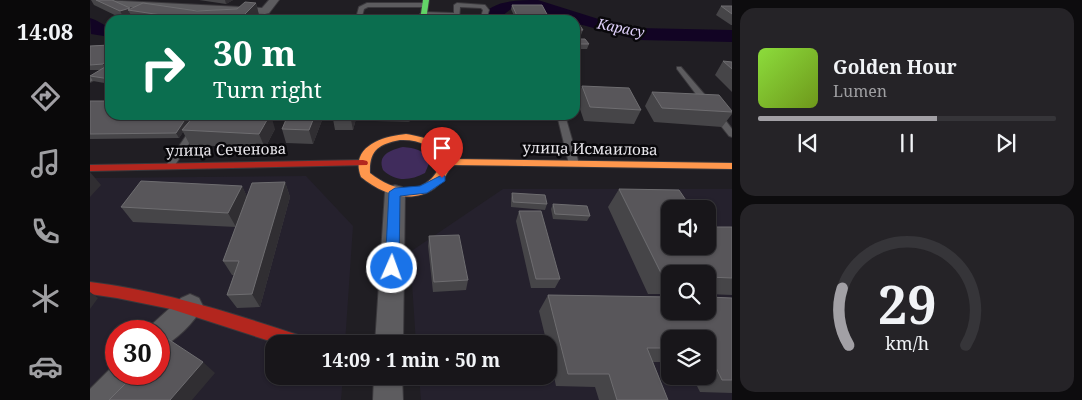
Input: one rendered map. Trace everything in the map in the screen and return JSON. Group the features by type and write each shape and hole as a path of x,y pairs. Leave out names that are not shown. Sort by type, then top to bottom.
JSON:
{"main road":[{"path":"406,137 409,120"},
{"path":"406,137 433,144 442,151 447,162 445,173 430,187 414,192 395,192 374,184 365,174 363,163 368,152 377,144 391,139 406,137"},
{"name":"улица Исмаилова","path":"447,162 732,166"},
{"name":"улица Сеченова","path":"90,168 363,163"},
{"path":"90,288 114,289 190,306 275,335"}],"street":[{"path":"109,0 104,2 265,11 274,0"},
{"path":"389,335 395,192"},
{"path":"170,325 190,306"},
{"path":"101,400 114,385"},
{"path":"388,385 388,400"}],"lane":[{"path":"360,15 361,8 368,5 424,10 445,15"},
{"path":"457,15 457,5 483,6 486,10 484,15"},
{"path":"679,68 732,134"},
{"path":"90,80 105,71"},
{"path":"170,166 201,120"},
{"path":"562,120 574,164"}],"shaded area":[{"path":"403,147 419,150 428,157 430,161 425,173 414,178 403,179 393,177 383,170 383,157 389,152"},
{"path":"306,176 353,226 346,335 265,335 265,385 342,385 341,400 90,400 90,178"},
{"path":"503,189 732,189 732,400 421,400 420,385 557,385 557,335 415,335 410,252"}],"building":[{"path":"96,0 112,0 130,8 120,11"},
{"path":"245,2 256,3 244,15 161,15 128,10 143,3 197,11 237,9"},
{"path":"512,5 542,5 547,15 517,15"},
{"path":"721,6 732,6 732,14"},
{"path":"580,39 585,39 589,44 580,44"},
{"path":"105,45 105,62 103,64 90,65 90,46"},
{"path":"723,61 732,62 732,69"},
{"path":"105,67 105,78 90,76"},
{"path":"582,86 629,88 641,110 590,107"},
{"path":"652,92 719,95 732,112 662,108"},
{"path":"90,101 105,101 105,120 185,120 176,133 90,134"},
{"path":"191,120 267,120 259,134 182,130"},
{"path":"286,120 313,120 309,130 282,129"},
{"path":"141,181 242,186 228,213 121,207"},
{"path":"285,182 252,294 227,295 239,261 223,261 252,183"},
{"path":"619,189 679,190 686,200 661,200 661,255 716,255 716,227 732,227 732,278 716,277 716,265 661,265 661,273"},
{"path":"512,193 545,195 547,204 513,202"},
{"path":"553,204 587,206 590,216 555,214"},
{"path":"519,211 541,211 560,279 536,279"},
{"path":"459,235 468,280 434,282 429,236"},
{"path":"548,295 661,297 661,320 716,320 716,297 732,298 732,380 722,380 716,368 716,330 661,330 661,348 647,348 668,400 617,400 609,374 568,374"},
{"path":"170,340 203,362 170,400 109,400 124,385 170,385"}],"waterway":[{"name":"Карасу","path":"492,15 507,4 535,4 569,15"},
{"name":"Карасу","path":"580,19 638,34 732,36"},
{"name":"Карасу","path":"90,23 97,30 105,31"}],"traffic: fast":[{"path":"424,15 426,0"}],"traffic: slow":[{"path":"406,137 419,139 436,147 447,162 442,175 433,184 423,190 412,193 387,189 375,183 365,174 365,158 372,148 394,138 406,137"},
{"path":"447,162 732,166"}],"traffic: jam":[{"path":"90,168 363,163"},
{"path":"90,288 117,291 171,302 274,335"}],"route":[{"path":"392,268 395,192 405,193 423,190 437,183 442,178"}]}
